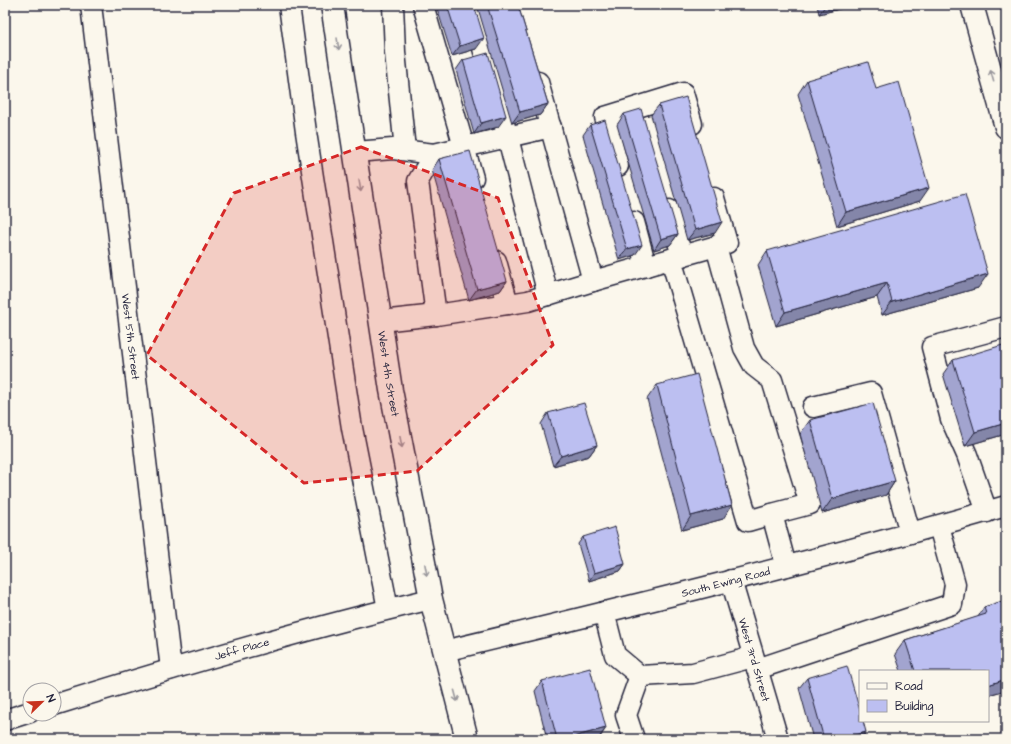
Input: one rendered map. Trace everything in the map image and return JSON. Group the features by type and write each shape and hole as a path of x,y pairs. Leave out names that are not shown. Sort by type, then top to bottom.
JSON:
{"main road":[{"name":"West 4th Street","path":"332,5 391,390 431,599 467,739"},
{"path":"972,5 1006,128"}],"street":[{"name":"West 5th Street","path":"91,5 171,669"},
{"path":"289,5 306,132 352,428 388,609"},
{"path":"394,5 395,52 405,150"},
{"path":"423,5 477,192"},
{"path":"471,5 508,138 548,295"},
{"path":"534,66 593,281"},
{"path":"623,184 605,117 642,114 683,93 697,138"},
{"path":"355,152 393,149 434,154 551,127"},
{"path":"434,154 418,181 436,315"},
{"path":"381,321 436,315 528,301 727,243 710,183"},
{"path":"665,196 676,257 748,521 810,504 772,380 754,366 744,348 716,246"},
{"path":"630,206 646,266"},
{"path":"492,244 508,304"},
{"path":"987,512 967,455 951,419 932,347 1006,327"},
{"path":"813,407 871,393 910,533"},
{"name":"South Ewing Road","path":"444,651 786,566 939,526 1006,506"},
{"path":"772,514 786,566"},
{"path":"604,612 615,655 640,676 693,673 755,663 952,604 955,584 939,526"},
{"name":"West 3rd Street","path":"731,580 778,739"},
{"name":"Jeff Place","path":"62,703 171,669 388,609 431,599"},
{"path":"634,739 626,715 640,676"},
{"path":"5,720 22,715"}],"highlighted area":[{"path":"361,147 498,198 553,345 417,471 304,483 147,355 234,193"}],"building":[{"path":"447,5 474,5 484,38 460,46"},
{"path":"487,5 518,5 548,104 520,112"},
{"path":"488,53 506,116 481,123 463,60"},
{"path":"868,62 876,89 899,82 929,188 846,212 807,80"},
{"path":"686,97 722,222 695,230 659,105"},
{"path":"641,109 678,234 661,239 624,114"},
{"path":"605,120 642,245 627,249 590,125"},
{"path":"470,151 507,281 477,289 439,159"},
{"path":"965,194 988,274 892,302 887,283 785,312 767,251"},
{"path":"1006,344 1006,423 975,432 953,360"},
{"path":"697,374 732,505 691,516 657,385"},
{"path":"584,403 597,445 561,456 548,413"},
{"path":"873,403 895,481 832,499 810,420"},
{"path":"615,527 625,564 594,573 583,537"},
{"path":"1006,600 1006,679 989,685 989,670 915,670 905,640 986,614 984,607"},
{"path":"847,666 859,708 859,722 863,722 866,732 840,739 824,739 807,678"},
{"path":"590,668 606,728 565,739 557,739 542,681"}]}
